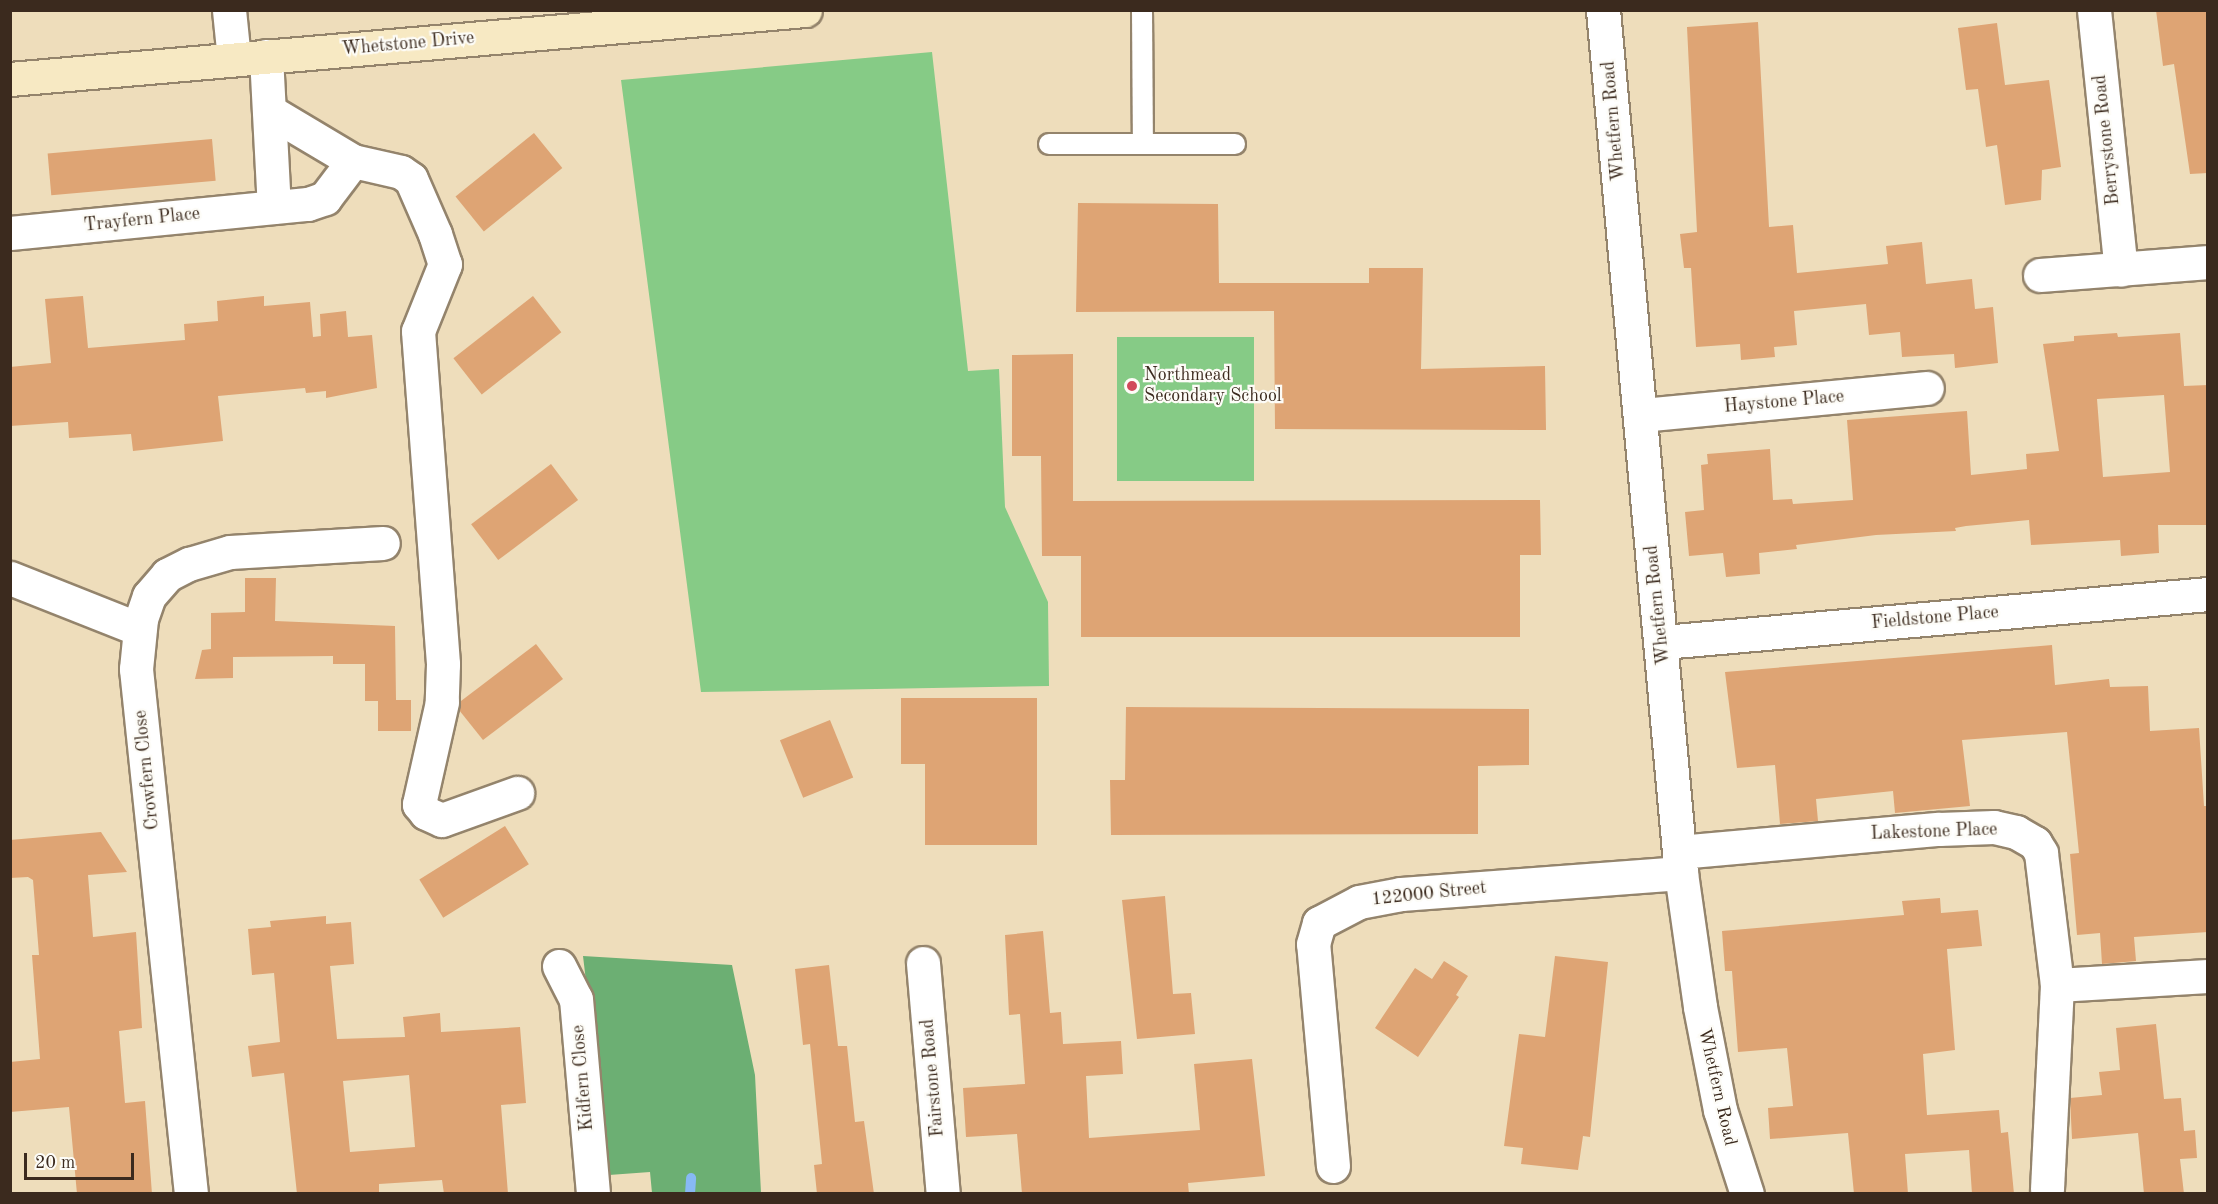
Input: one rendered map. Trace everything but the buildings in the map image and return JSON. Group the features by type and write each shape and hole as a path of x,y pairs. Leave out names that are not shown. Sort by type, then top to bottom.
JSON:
{"street":[{"path":"229,10 234,60"},
{"name":"Whetstone Drive","path":"10,79 805,10"},
{"name":"Whetfern Road","path":"1604,10 1663,642 1680,862 1700,1006 1720,1110 1747,1194"},
{"name":"Berrystone Road","path":"2094,10 2121,270"},
{"path":"266,56 274,207"},
{"path":"269,111 353,161 390,167 411,179 445,264 418,330 443,664 442,702 419,804 426,813 442,820 517,793"},
{"name":"Trayfern Place","path":"10,233 318,202 353,161"},
{"path":"2040,275 2208,262"},
{"name":"Haystone Place","path":"1641,415 1927,388"},
{"name":"Crowfern Close","path":"191,1194 136,669 139,629 149,596 167,575 189,564 230,552 383,543"},
{"path":"10,578 139,629"},
{"name":"Fieldstone Place","path":"1663,642 2208,594"},
{"name":"Lakestone Place","path":"1680,862 1939,829 1994,827 2016,832 2034,843 2041,853 2057,985 2047,1189"},
{"name":"122000 Street","path":"1333,1166 1313,944 1319,923 1359,902 1401,894 1680,862"},
{"name":"Fairstone Road","path":"923,963 944,1194"},
{"name":"Kidfern Close","path":"559,966 576,999 593,1194"},
{"path":"2057,985 2208,976"}],"lane":[{"path":"1142,10 1143,144"},
{"path":"1049,144 1235,144"}],"green space":[{"path":"932,52 968,371 999,369 1005,507 1048,602 1049,686 701,692 621,80"},
{"path":"1117,337 1254,337 1254,481 1117,481"},
{"path":"583,956 732,965 755,1075 761,1193 652,1193 650,1172 609,1175"}],"waterway":[{"path":"690,1194 691,1178"}],"place":[{"name":"Northmead Secondary School","path":"1132,386"}]}
